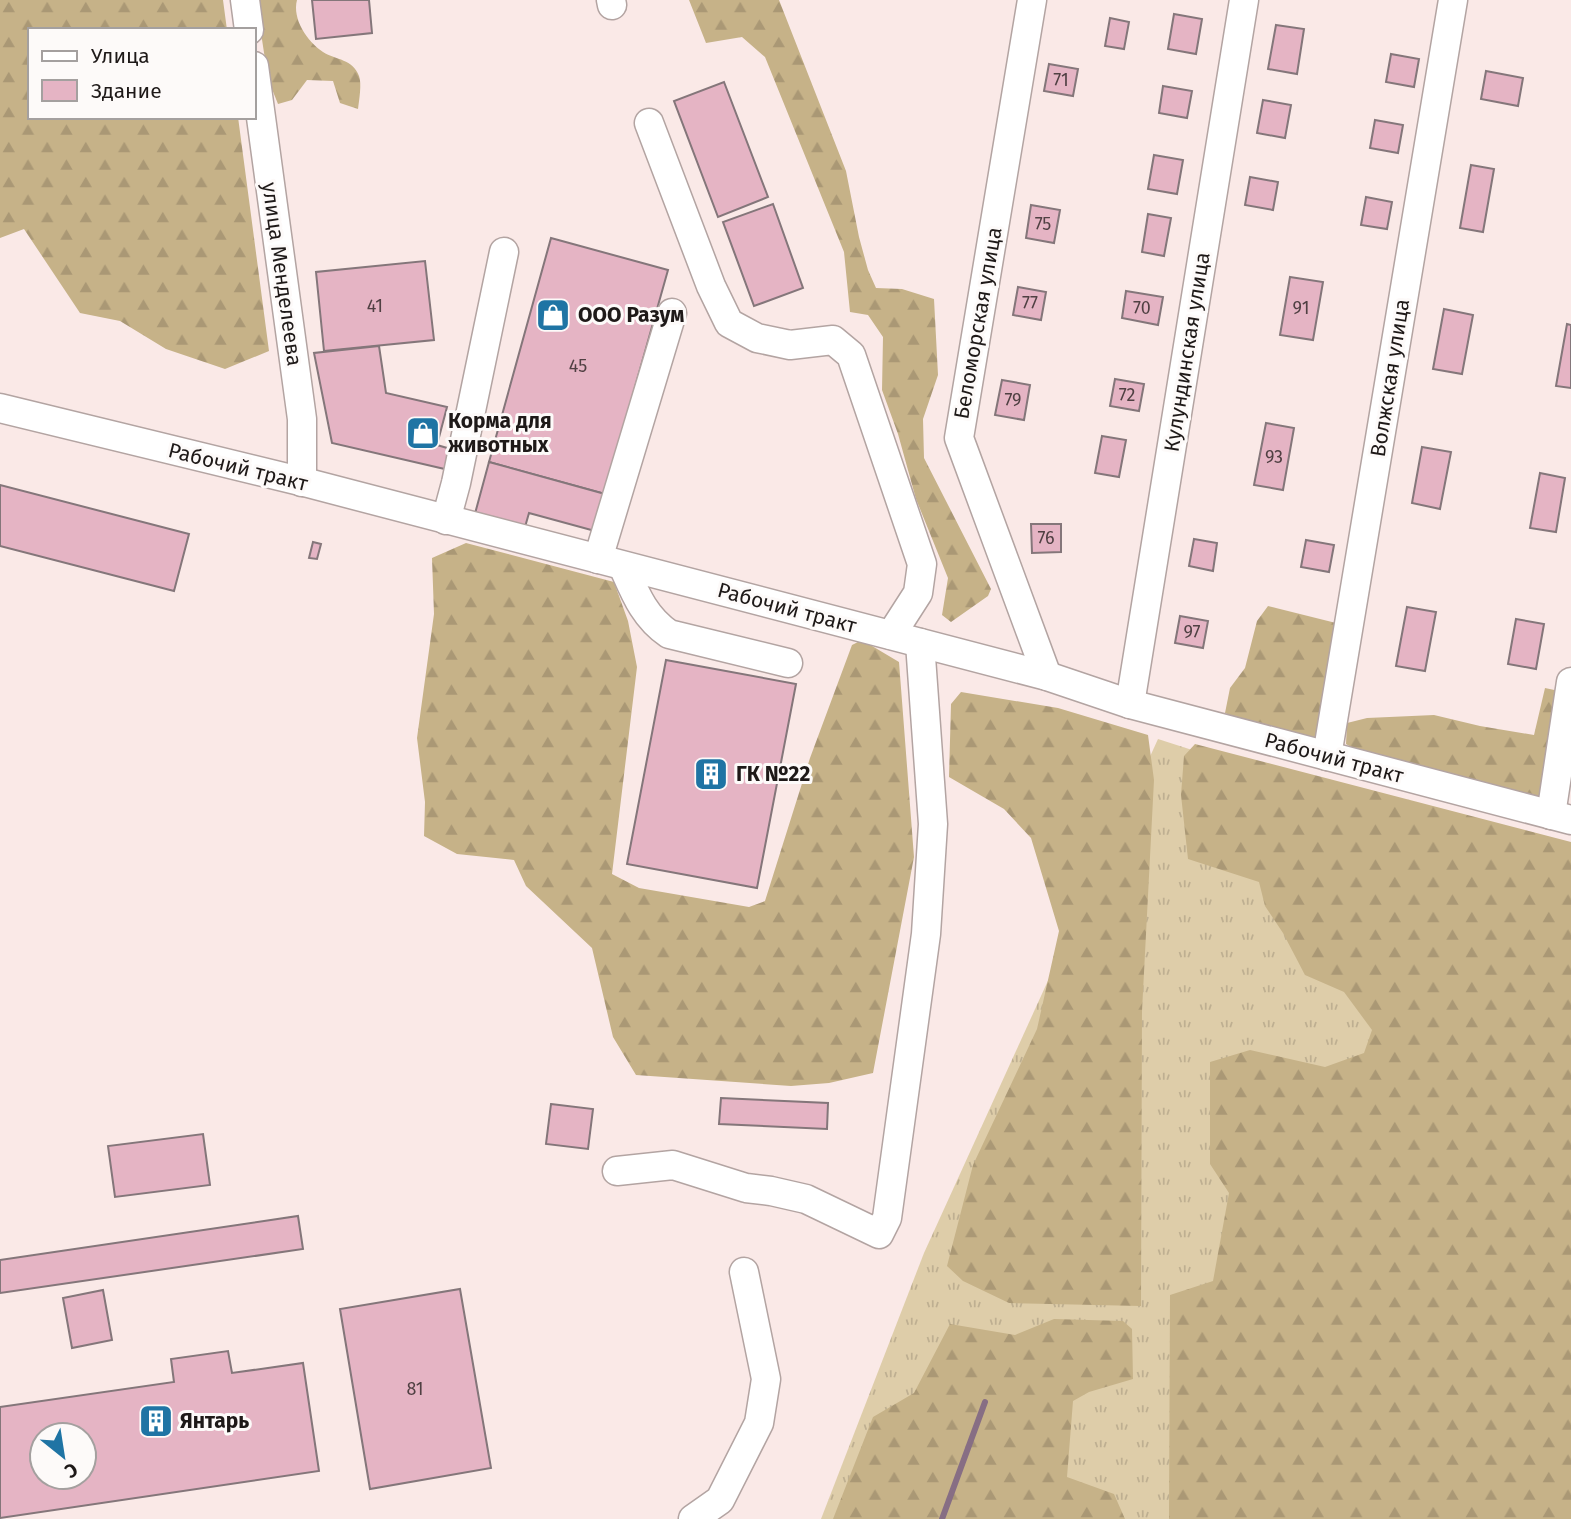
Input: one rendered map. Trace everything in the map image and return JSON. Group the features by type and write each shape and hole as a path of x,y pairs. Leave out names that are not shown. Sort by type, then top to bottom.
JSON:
{"street":[{"path":"245,0 249,28"},
{"name":"Беломорская улица","path":"1032,0 959,438 1047,676"},
{"name":"Кулундинская улица","path":"1130,705 1244,0"},
{"name":"Волжская улица","path":"1327,756 1453,0"},
{"name":"улица Менделеева","path":"256,81 302,419 302,482"},
{"path":"649,123 711,286 729,323 757,338 790,345 832,340 851,355 922,564 918,593 891,635"},
{"path":"446,520 504,252"},
{"path":"671,313 611,563 654,624 668,634 788,663"},
{"name":"Рабочий тракт","path":"0,408 302,482 891,635 1047,676 1130,705 1561,818"},
{"path":"617,1171 673,1166 746,1188 806,1199 879,1234 887,1218 926,934 933,824 920,643"},
{"path":"1561,818 1571,682"},
{"path":"693,1519 720,1500 759,1423 766,1379 744,1272"}],"green space":[{"path":"0,0 223,0 227,28 28,28 28,119 238,119 269,351 225,369 166,349 120,321 80,313 24,229 0,238"},
{"path":"256,0 297,0 299,22 311,42 323,52 348,63 356,70 360,83 358,109 340,103 333,81 307,80 292,100 278,104 268,79"},
{"path":"689,0 779,0 846,171 859,237 876,288 902,289 934,299 938,375 923,419 924,458 991,589 988,596 951,622 942,615 948,578 916,499 898,434 882,390 883,337 868,315 850,312 844,252 765,57 742,37 706,43"},
{"path":"466,543 614,582 628,621 637,667 612,874 639,888 749,907 765,901 810,758 852,645 862,640 899,662 914,857 873,1073 829,1083 791,1086 636,1075 613,1037 592,948 526,886 514,860 457,854 424,836 425,802 417,738 434,614 432,558"},
{"path":"1268,606 1336,623 1319,738 1283,735 1225,713 1230,688 1245,668 1257,621"},
{"path":"1545,688 1559,691 1543,799 1359,752 1346,744 1347,723 1367,718 1434,715 1534,735"},
{"path":"961,692 1058,708 1148,735 1154,780 1142,1011 1141,1306 1009,1303 963,1281 947,1266 973,1165 1037,1029 1059,931 1031,838 1004,809 949,777 951,704"},
{"path":"1158,739 1571,872 1571,1519 821,1519 924,1253"},
{"path":"1195,744 1571,842 1571,1519 1169,1519 1170,1295 1213,1281 1229,1193 1210,1164 1210,1062 1250,1050 1325,1067 1364,1053 1372,1030 1344,992 1305,975 1265,906 1259,882 1188,859 1181,795 1184,756"},
{"path":"1054,1319 1123,1321 1132,1329 1133,1379 1089,1392 1073,1401 1067,1477 1114,1494 1125,1519 833,1519 873,1417 914,1393 950,1324 1015,1335"}],"building":[{"path":"312,0 369,0 372,33 316,39"},
{"path":"1174,14 1202,19 1196,54 1168,49"},
{"path":"1110,18 1129,22 1124,49 1105,46"},
{"path":"1276,25 1304,29 1297,74 1268,69"},
{"path":"1391,54 1419,59 1414,87 1386,82"},
{"path":"1049,64 1078,69 1073,96 1044,91"},
{"path":"1486,71 1523,78 1518,106 1481,99"},
{"path":"724,82 768,197 718,217 674,101"},
{"path":"1163,86 1192,91 1187,118 1159,113"},
{"path":"1263,100 1291,105 1285,138 1257,133"},
{"path":"1375,120 1403,125 1398,153 1370,148"},
{"path":"1154,155 1183,160 1177,194 1148,189"},
{"path":"1471,165 1494,169 1483,232 1460,228"},
{"path":"1250,177 1278,182 1273,210 1245,205"},
{"path":"1366,197 1392,202 1387,229 1361,225"},
{"path":"773,204 803,288 754,306 723,222"},
{"path":"1031,205 1060,210 1054,243 1026,238"},
{"path":"1148,214 1171,218 1164,256 1142,252"},
{"path":"551,238 668,270 605,494 489,462"},
{"path":"425,261 434,340 324,351 316,272"},
{"path":"1290,277 1323,282 1313,340 1280,335"},
{"path":"1018,287 1046,292 1041,320 1013,315"},
{"path":"1126,291 1163,297 1158,325 1122,318"},
{"path":"1444,309 1473,315 1462,374 1433,369"},
{"path":"1567,324 1571,325 1571,388 1556,386"},
{"path":"379,346 386,393 447,407 437,445 454,450 449,470 332,443 314,353"},
{"path":"1115,379 1144,384 1139,411 1110,406"},
{"path":"1002,380 1030,385 1024,420 995,415"},
{"path":"1266,423 1294,428 1283,490 1254,485"},
{"path":"1102,436 1126,440 1119,477 1095,473"},
{"path":"1422,447 1451,452 1440,509 1412,503"},
{"path":"489,462 605,494 595,531 529,513 523,534 473,521"},
{"path":"1540,473 1565,478 1556,532 1530,528"},
{"path":"0,485 189,534 174,591 0,546"},
{"path":"1031,524 1061,524 1061,552 1032,553"},
{"path":"1194,539 1217,543 1213,571 1189,566"},
{"path":"1306,540 1334,545 1329,572 1301,567"},
{"path":"313,542 321,544 317,559 309,558"},
{"path":"1407,607 1436,612 1425,671 1396,666"},
{"path":"1180,616 1208,621 1203,648 1175,643"},
{"path":"1516,619 1544,624 1536,669 1508,664"},
{"name":"ГК №22","path":"666,660 796,684 757,888 627,864"},
{"path":"721,1098 828,1103 827,1129 719,1124"},
{"path":"551,1104 593,1109 588,1149 546,1144"},
{"path":"203,1134 210,1185 115,1197 108,1146"},
{"path":"298,1216 303,1249 0,1293 0,1260"},
{"path":"460,1289 491,1468 370,1489 340,1309"},
{"path":"103,1290 112,1340 72,1348 63,1298"},
{"name":"Янтарь","path":"228,1351 232,1373 303,1363 319,1471 0,1518 0,1407 174,1382 171,1359"}],"waterway":[{"path":"942,1519 985,1402"}],"place":[{"name":"ООО Разум","path":"553,315"},
{"name":"Корма для животных","path":"423,433"},
{"name":"ГК №22","path":"711,774"},
{"name":"Янтарь","path":"156,1421"}]}
